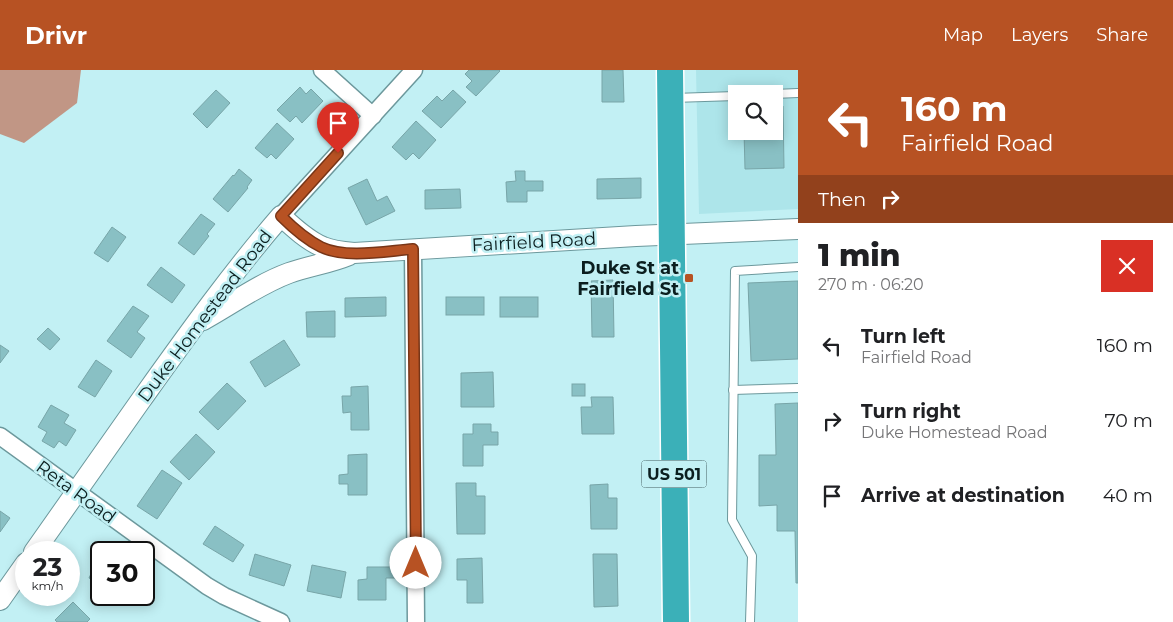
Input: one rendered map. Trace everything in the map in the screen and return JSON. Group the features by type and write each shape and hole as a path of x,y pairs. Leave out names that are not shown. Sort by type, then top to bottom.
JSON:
{"highway":[{"name":"US 501","path":"670,70 676,622"}],"street":[{"path":"322,70 373,116"},
{"name":"Duke Homestead Road","path":"42,541 195,325 236,271 281,216 414,70"},
{"name":"Fairfield Road","path":"281,216 321,247 354,253 672,234 798,229"},
{"path":"413,249 416,622"},
{"path":"195,325 249,293 289,273 340,259 354,253"},
{"name":"Reta Road","path":"0,436 207,586 224,596 281,622"},
{"path":"0,600 15,579"}],"lane":[{"path":"783,94 798,94"},
{"path":"670,99 728,96"},
{"path":"750,622 752,556 732,520 735,271 798,267"},
{"path":"733,390 798,388"}],"shaded area":[{"path":"0,70 81,70 77,103 24,143 0,134"},
{"path":"696,70 798,70 798,209 699,214"}],"building":[{"path":"469,70 500,71 476,96 466,87 472,81 465,74"},
{"path":"602,70 623,70 624,102 602,102"},
{"path":"300,87 306,94 311,89 323,101 302,123 296,116 290,122 277,110"},
{"path":"216,90 230,103 207,128 193,114"},
{"path":"453,90 466,102 441,128 422,111 437,96 442,101"},
{"path":"783,106 784,168 745,169 744,140 783,140"},
{"path":"416,121 436,140 419,159 413,153 406,160 392,147"},
{"path":"277,123 294,139 276,159 271,154 267,158 255,148"},
{"path":"239,169 252,180 248,188 228,212 213,199"},
{"path":"515,171 525,171 525,181 543,181 543,191 527,191 527,202 507,202 506,182 516,181"},
{"path":"641,178 641,198 597,199 597,179"},
{"path":"367,179 377,201 387,196 395,211 366,225 348,188"},
{"path":"460,189 461,208 425,209 425,190"},
{"path":"201,214 215,224 207,234 209,236 194,255 178,243"},
{"path":"112,227 126,237 108,262 94,253"},
{"path":"161,267 185,285 172,303 147,285"},
{"path":"613,280 614,337 592,337 591,281"},
{"path":"798,281 798,359 751,361 748,283"},
{"path":"386,297 386,316 345,317 345,298"},
{"path":"446,297 484,297 484,315 446,315"},
{"path":"500,297 538,297 538,317 500,317"},
{"path":"133,306 149,316 137,332 145,338 131,358 107,341"},
{"path":"335,311 335,337 307,337 306,312"},
{"path":"48,328 60,339 50,350 37,339"},
{"path":"284,340 300,365 265,387 250,362"},
{"path":"0,345 9,351 0,363"},
{"path":"96,360 112,371 95,397 78,387"},
{"path":"493,372 494,407 461,407 461,373"},
{"path":"227,383 246,401 218,430 199,412"},
{"path":"572,384 585,384 585,396 572,396"},
{"path":"368,386 369,430 351,430 351,412 343,413 342,396 351,396 351,387"},
{"path":"591,397 613,397 614,434 582,434 581,407 592,407"},
{"path":"798,403 798,583 796,583 795,531 777,531 777,505 759,506 759,455 776,455 775,404"},
{"path":"51,405 69,415 64,423 76,430 66,446 59,441 54,448 42,441 47,432 38,427"},
{"path":"473,424 491,424 491,432 498,432 498,445 483,445 483,466 463,466 463,434 473,434"},
{"path":"196,434 215,452 189,480 170,462"},
{"path":"367,454 367,495 348,495 348,484 339,484 339,475 348,474 348,455"},
{"path":"162,470 182,483 157,519 137,506"},
{"path":"456,483 476,483 476,496 485,496 485,534 457,534"},
{"path":"608,484 608,498 617,498 617,529 591,529 590,485"},
{"path":"0,511 10,518 0,532"},
{"path":"215,526 244,545 233,562 203,544"},
{"path":"255,554 291,565 284,586 249,575"},
{"path":"593,554 617,554 618,606 594,607"},
{"path":"482,558 483,603 467,603 467,580 457,580 457,559"},
{"path":"312,565 346,572 341,598 307,591"},
{"path":"367,567 397,567 397,578 386,578 386,600 358,600 358,580 367,579"},
{"path":"69,606 77,606 90,619 87,622 57,622 55,620"}],"place":[{"name":"Duke St at Fairfield St","path":"689,278"}],"route":[{"path":"338,153 281,216 321,247 333,250 354,253 413,249 416,563"}]}
